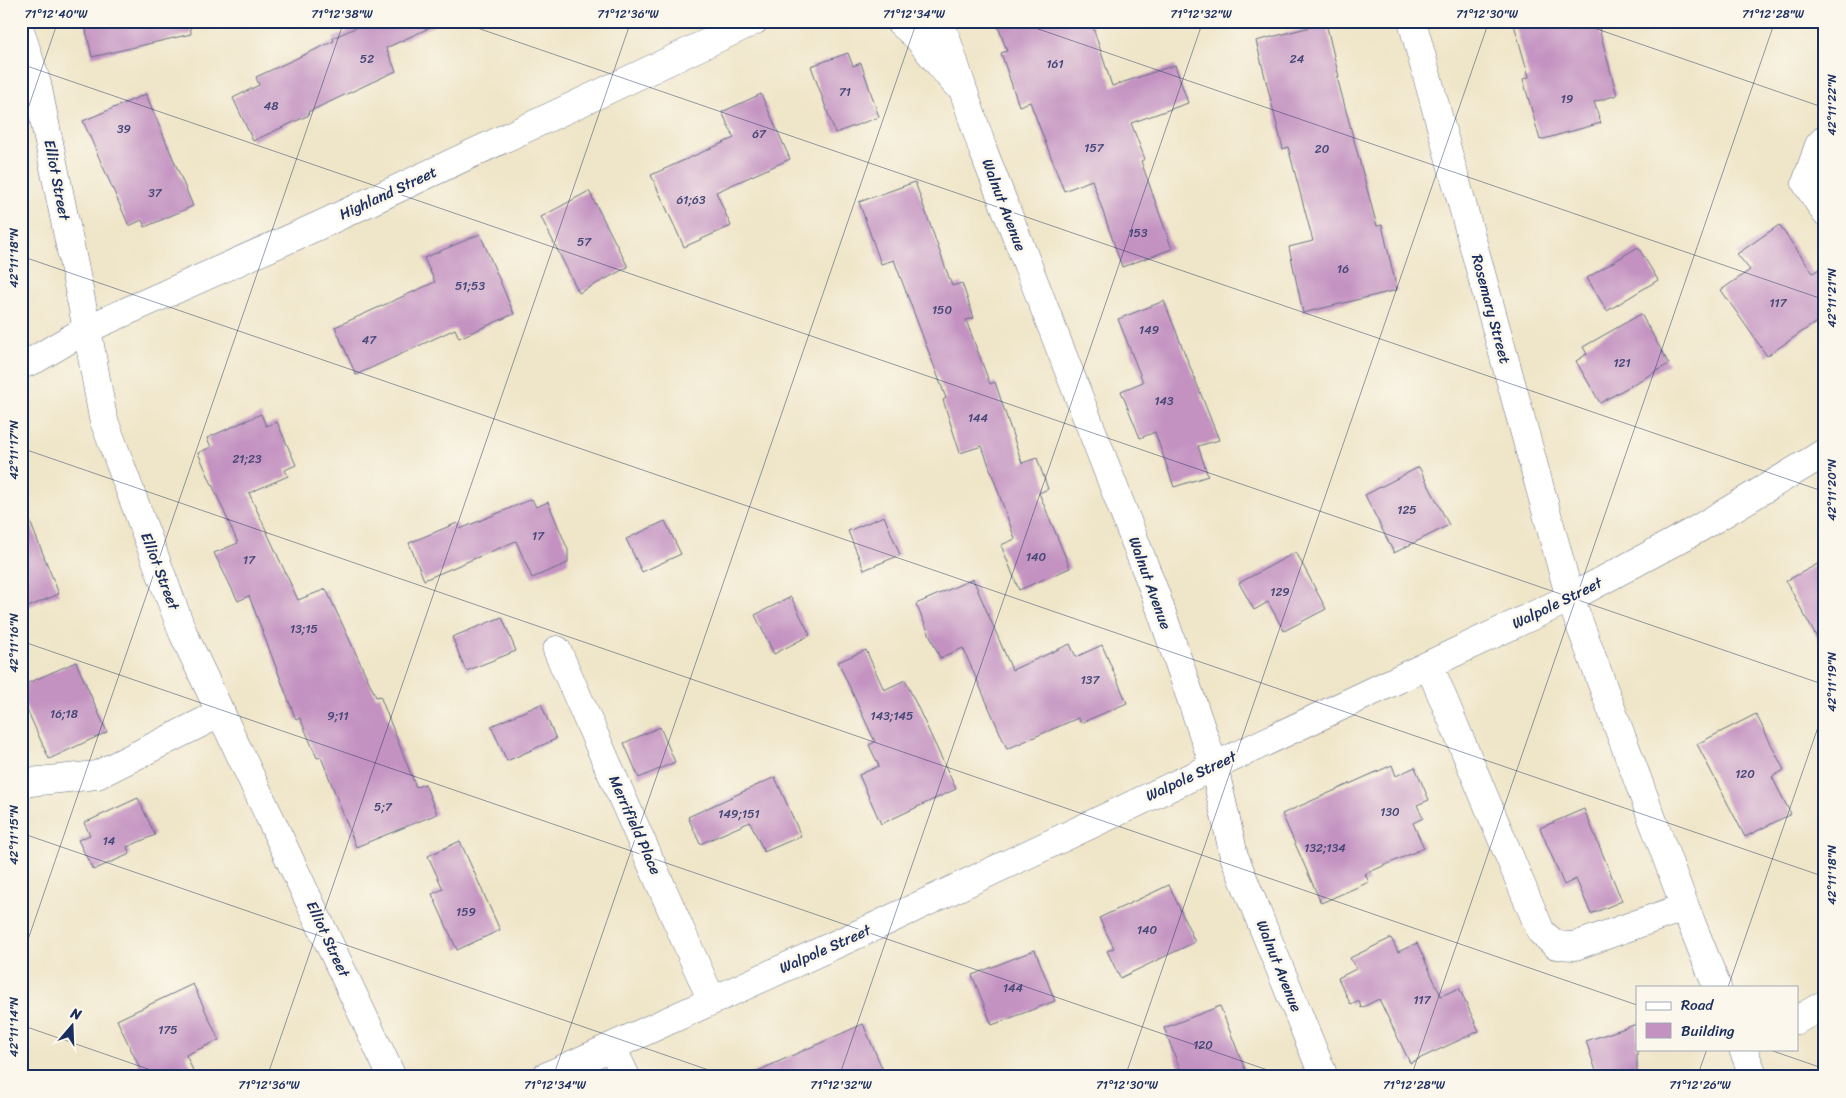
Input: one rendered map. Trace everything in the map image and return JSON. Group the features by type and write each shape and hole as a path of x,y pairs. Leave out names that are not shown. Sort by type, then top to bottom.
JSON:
{"street":[{"name":"Highland Street","path":"21,365 36,359 87,329 326,222 754,21"},
{"name":"Walnut Avenue","path":"900,21 918,38 962,92"},
{"name":"Walnut Avenue","path":"938,21 946,38 962,92 983,150 1155,593 1214,766 1234,856 1324,1077"},
{"name":"Rosemary Street","path":"1412,21 1570,598 1685,907 1717,986"},
{"name":"Elliot Street","path":"21,33 38,84 103,418 183,632 392,1077"},
{"path":"1825,139 1818,145 1806,182 1825,212"},
{"name":"Walpole Street","path":"545,1077 876,926 1570,598 1696,530 1825,452"},
{"name":"Merrifield Place","path":"557,650 712,1001"},
{"path":"1429,665 1542,932 1556,945 1575,946 1685,907"},
{"path":"21,783 96,775 221,714"},
{"path":"1798,1019 1825,1004"},
{"path":"612,1047 626,1077"},
{"path":"1745,1050 1754,1077"}],"building":[{"path":"84,21 190,21 191,34 92,57"},
{"path":"370,21 444,21 386,48 396,71 308,112 309,115 253,141 233,98 259,85 256,77 334,41 333,38"},
{"path":"996,21 1091,21 1112,86 1175,65 1188,103 1131,123 1145,159 1141,161 1172,249 1122,267 1092,180 1064,191 1030,102 1019,106 1001,53 1007,51"},
{"path":"1513,21 1597,21 1617,95 1594,102 1601,123 1540,140 1523,79 1529,77"},
{"path":"1326,23 1339,77 1337,77 1377,226 1382,225 1397,290 1303,313 1289,247 1313,241 1288,147 1283,149 1256,41"},
{"path":"848,53 853,66 861,63 879,117 835,133 811,66"},
{"path":"146,94 193,206 145,227 142,220 129,226 83,121"},
{"path":"761,94 790,159 716,192 731,226 684,247 651,175 734,138 722,112"},
{"path":"915,182 952,286 962,283 974,318 966,320 990,384 995,382 1022,463 1037,458 1048,489 1039,493 1070,568 1019,590 1001,545 1015,539 982,446 960,453 943,400 946,398 894,260 881,264 859,202"},
{"path":"589,191 628,267 579,293 541,217"},
{"path":"1779,225 1813,273 1825,265 1825,316 1767,356 1721,290 1750,270 1737,254"},
{"path":"480,234 514,314 459,338 455,329 356,375 335,327 435,282 424,258"},
{"path":"1638,247 1658,280 1607,311 1587,278"},
{"path":"1164,301 1219,440 1198,446 1208,476 1174,487 1155,432 1140,438 1121,391 1143,382 1118,319"},
{"path":"1641,314 1669,364 1600,403 1576,361 1587,354 1583,347"},
{"path":"261,414 266,426 277,422 296,465 285,470 288,476 249,493 298,600 326,589 376,697 380,696 416,787 425,784 437,814 356,847 321,757 317,758 300,718 296,720 249,596 238,601 214,553 238,543 198,453 211,447 207,438"},
{"path":"1419,467 1449,525 1394,553 1365,495"},
{"path":"532,499 536,507 548,502 568,550 568,563 532,578 516,541 424,580 409,543 457,523 460,529"},
{"path":"21,504 23,504 59,594 21,610"},
{"path":"884,516 900,555 864,570 848,531"},
{"path":"665,521 681,554 642,572 626,539"},
{"path":"1296,552 1326,609 1284,631 1268,602 1254,610 1239,583"},
{"path":"1825,560 1825,653 1786,581"},
{"path":"973,579 1012,670 1070,644 1076,657 1102,645 1127,703 1081,723 1078,718 1007,749 963,648 940,658 916,604"},
{"path":"791,597 810,635 774,654 755,615"},
{"path":"502,617 516,651 466,671 452,637"},
{"path":"866,650 884,690 905,680 956,789 881,824 859,775 879,766 869,745 875,742 838,662"},
{"path":"76,662 107,732 49,759 21,696 21,686"},
{"path":"541,704 556,739 507,761 491,726"},
{"path":"1756,714 1784,770 1772,777 1791,814 1745,837 1697,744"},
{"path":"660,727 675,762 639,778 624,743"},
{"path":"1392,765 1396,776 1415,767 1429,800 1417,805 1423,818 1413,823 1424,848 1365,874 1369,882 1321,903 1282,814"},
{"path":"775,777 801,836 764,852 750,822 700,844 688,817"},
{"path":"138,798 155,835 127,847 130,854 93,870 78,840 90,835 84,823"},
{"path":"1584,809 1622,901 1591,914 1576,879 1564,885 1540,828"},
{"path":"460,841 500,930 457,950 432,894 443,889 428,856"},
{"path":"1169,885 1195,942 1120,978 1107,951 1114,948 1099,918"},
{"path":"1391,938 1398,952 1417,943 1441,996 1459,988 1479,1031 1410,1063 1379,999 1361,1008 1359,1001 1351,1005 1338,978 1356,969 1350,958"},
{"path":"1035,950 1055,1001 992,1025 972,975"},
{"path":"193,984 219,1040 186,1055 196,1077 144,1077 117,1020"},
{"path":"1220,1006 1248,1077 1183,1077 1164,1028"},
{"path":"863,1024 886,1077 744,1077"},
{"path":"1636,1024 1637,1077 1598,1077 1586,1041"}]}
